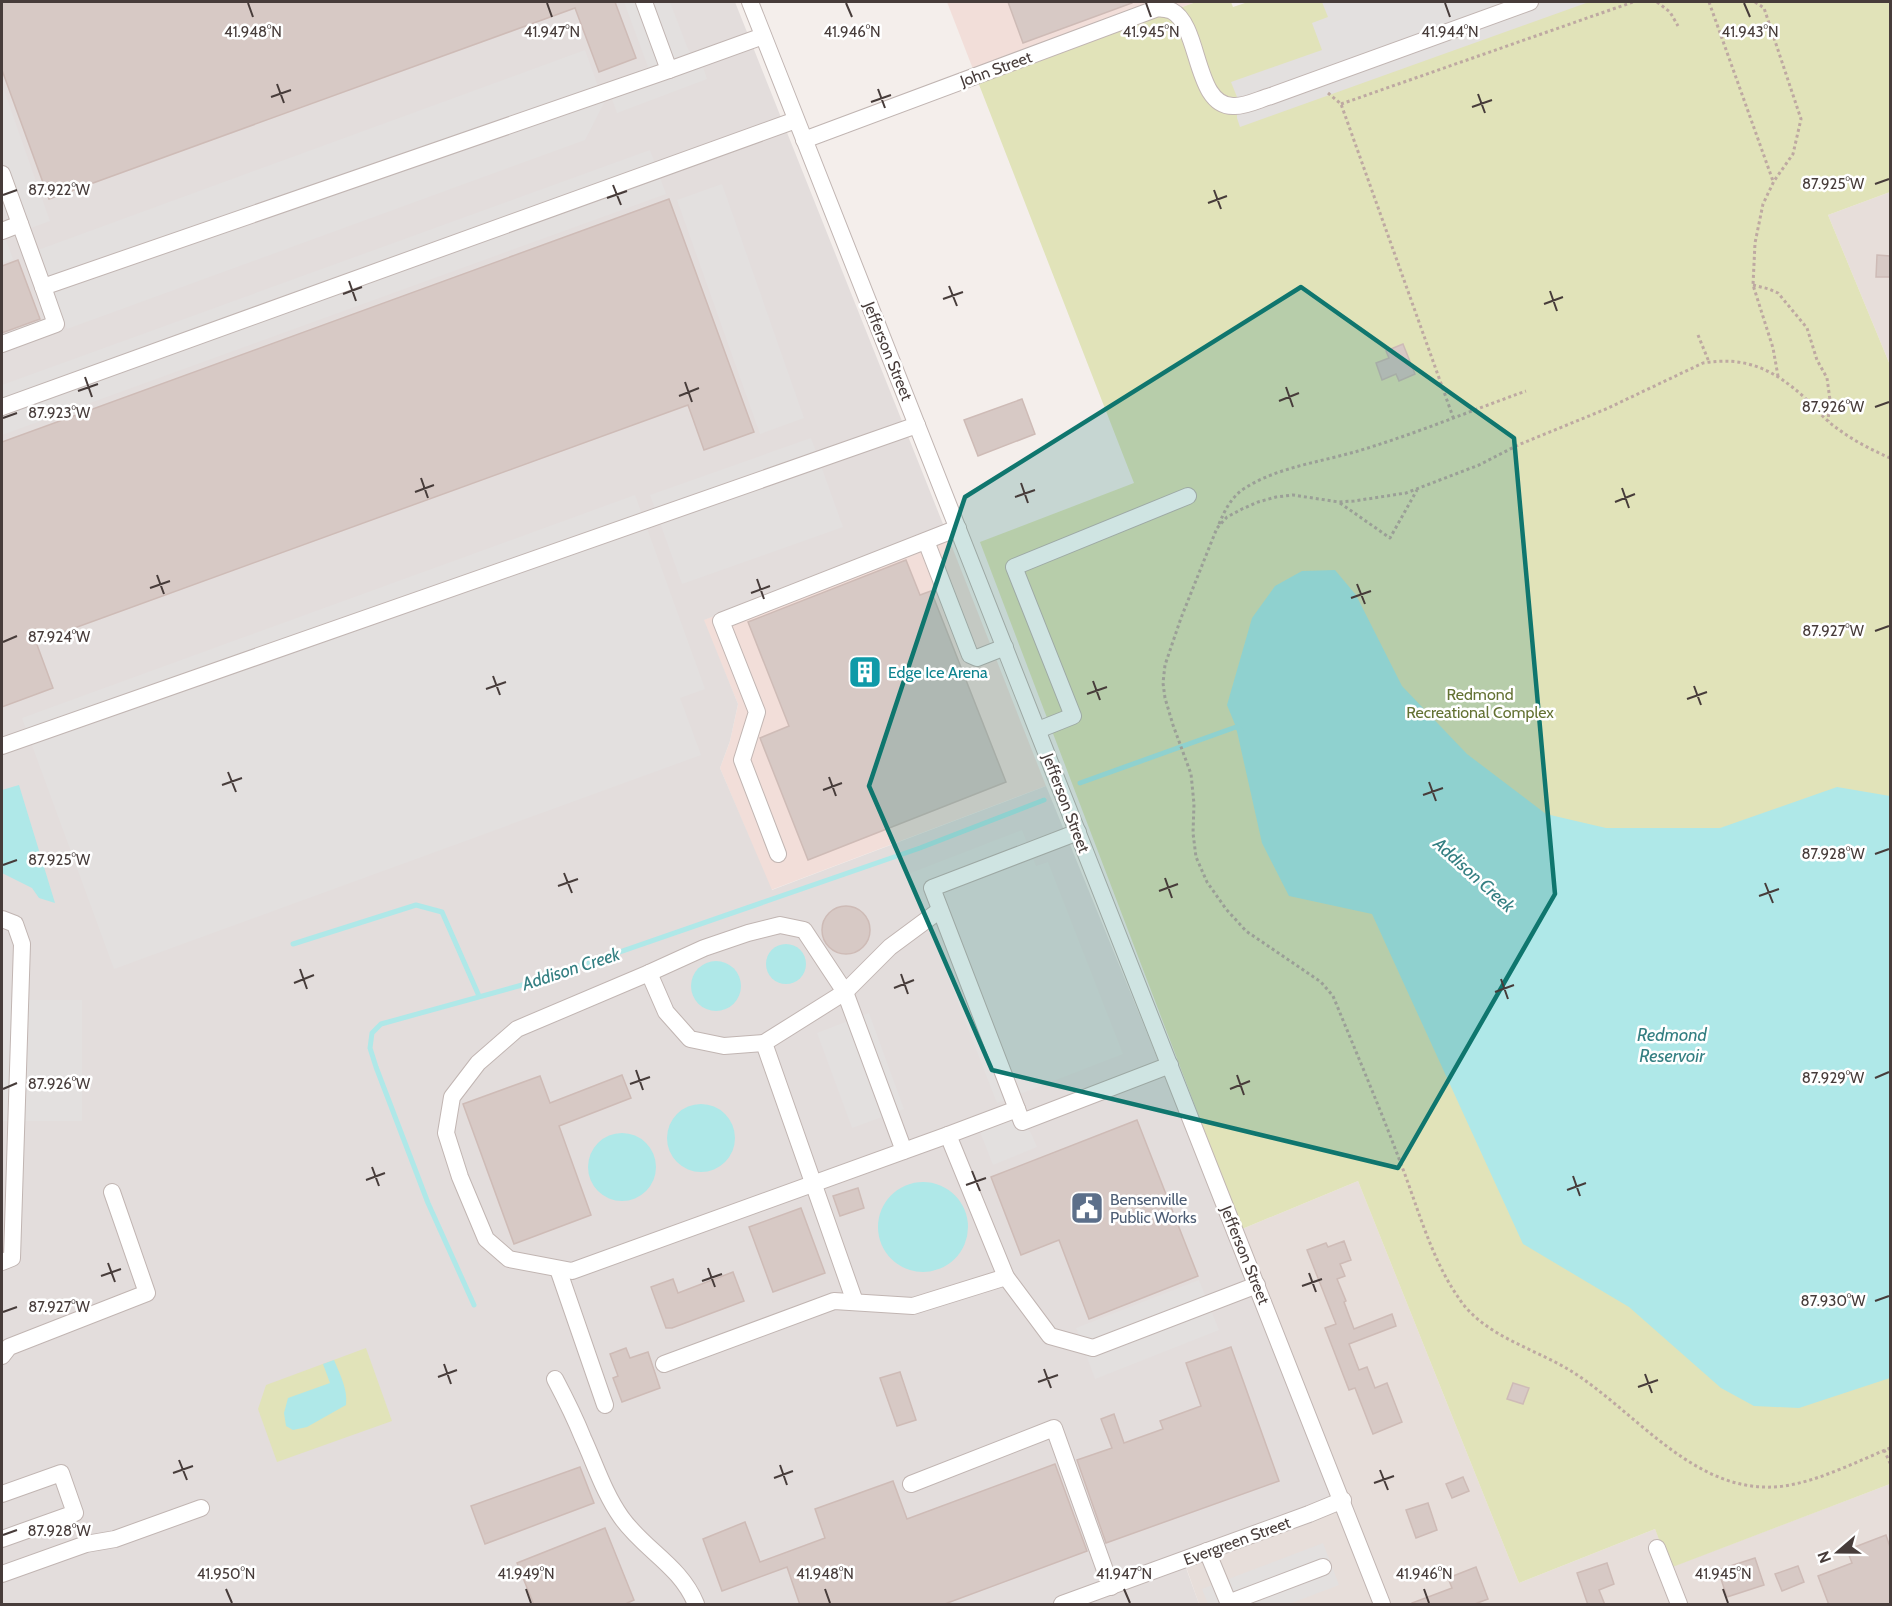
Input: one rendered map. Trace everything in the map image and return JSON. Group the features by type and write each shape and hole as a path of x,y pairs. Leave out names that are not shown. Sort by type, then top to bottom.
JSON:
{"street":[{"path":"644,2 669,70"},
{"name":"Jefferson Street","path":"750,2 1382,1605"},
{"name":"John Street","path":"804,140 1165,5 1184,23 1208,89 1222,105 1236,106 1271,96 1530,2"},
{"path":"43,287 763,36"},
{"path":"2,407 796,120"},
{"path":"2,180 56,324 2,344"},
{"path":"2,231 20,224"},
{"path":"2,746 917,425"},
{"path":"1038,730 1073,716 1014,567 1188,496"},
{"path":"778,854 742,760 757,712 721,621 958,528"},
{"path":"926,542 970,655 977,658 1005,647"},
{"path":"1078,832 932,888 1022,1122 1170,1065"},
{"path":"649,973 666,1012 690,1039 724,1046 764,1043 845,992 890,946 940,910"},
{"path":"2,919 15,924 22,944 12,1258 2,1262"},
{"path":"904,1151 845,992 804,930 780,926 748,933 704,948 517,1029 478,1063 452,1097 446,1133 460,1177 486,1239 509,1259 572,1271 813,1185 1017,1109"},
{"path":"764,1043 855,1302"},
{"path":"948,1135 1006,1277 1050,1336 1093,1348 1257,1285"},
{"path":"2,1356 9,1347 147,1293 112,1192"},
{"path":"558,1269 602,1376 605,1405"},
{"path":"664,1364 834,1300 913,1306 1006,1277"},
{"path":"555,1379 576,1421 604,1488 622,1518 678,1574 696,1605"},
{"path":"911,1484 1054,1428 1111,1587"},
{"path":"2,1494 62,1473 75,1513 2,1539"},
{"name":"Evergreen Street","path":"1062,1605 1342,1500"},
{"path":"2,1574 87,1544 115,1539 201,1508"},
{"path":"1657,1548 1679,1605"},
{"path":"1207,1551 1228,1604 1323,1567"}],"path":[{"path":"1341,104 1633,2"},
{"path":"1657,2 1670,12 1678,26"},
{"path":"1710,2 1774,181"},
{"path":"1755,2 1764,8 1801,119 1793,154 1774,181 1763,204 1755,243 1753,285 1773,348 1778,376"},
{"path":"1328,93 1341,104 1453,417"},
{"path":"1753,285 1778,293 1807,328 1817,360 1827,378 1830,400 1828,421"},
{"path":"1698,335 1709,362"},
{"path":"1217,528 1227,517 1242,509 1276,497 1293,495 1339,502 1406,493 1479,465 1518,445 1606,409 1678,374 1709,362 1734,361 1757,365 1778,376 1803,396 1828,421 1855,440 1890,458"},
{"path":"1526,391 1358,451 1277,474 1246,488 1229,504 1181,618 1165,664 1163,683 1173,725 1191,774 1196,857 1207,882 1226,909 1246,931 1322,982 1333,996 1444,1273 1459,1299 1475,1316 1501,1335 1570,1370 1597,1388 1676,1454 1735,1483 1762,1488 1786,1486 1820,1476 1890,1448"},
{"path":"1339,502 1390,538 1418,488"},
{"path":"1884,1450 1890,1463"}],"highlighted area":[{"path":"1301,287 1514,438 1555,894 1398,1168 992,1070 869,786 965,497"}],"shaded area":[{"path":"2,2 735,2 945,529 704,620 738,704 730,741 720,768 772,890 1046,786 1340,1505 1185,1565 1199,1604 2,1604"},
{"path":"624,2 670,2 688,49 703,67 707,79 617,113 606,83 648,67"},
{"path":"947,2 1196,2 978,82"},
{"path":"1322,2 1589,2 1240,127 1237,118 1237,97 1231,82 1322,50 1312,23 1328,17"},
{"path":"585,50 604,103 585,140 67,329 38,250"},
{"path":"2,84 50,221 12,235 2,204"},
{"path":"650,150 666,194 2,435 2,385"},
{"path":"722,184 804,418 760,434 677,200"},
{"path":"1890,192 1890,365 1828,215"},
{"path":"2,229 13,259 2,263"},
{"path":"811,438 843,527 682,584 650,495"},
{"path":"635,495 705,689 680,698 701,755 114,969 22,718"},
{"name":"Edge Ice Arena","path":"945,529 1046,786 771,890 720,768 730,741 738,704 703,620"},
{"path":"1022,830 1036,866 1048,862 1123,1054 997,1103 908,874"},
{"path":"2,1000 82,1000 82,1121 2,1121"},
{"path":"869,1013 904,1109 852,1128 817,1033"},
{"path":"1008,1106 1031,1133 1037,1147 993,1165 975,1119"},
{"path":"1358,1181 1519,1583 1655,1529 1671,1567 1890,1484 1890,1604 1389,1604 1242,1229"},
{"path":"1199,1280 1219,1330 1095,1379 1076,1328"},
{"path":"1340,1505 1378,1604 1199,1604 1185,1564"},
{"path":"1323,1543 1339,1585 1289,1604 1208,1604 1202,1589"}],"green space":[{"name":"Redmond Recreational Complex","path":"1196,2 1231,2 1233,7 1248,2 1890,2 1890,192 1828,215 1890,365 1890,1484 1670,1568 1655,1529 1519,1583 1358,1181 1242,1229 980,542 1134,483 978,82"},
{"path":"366,1348 392,1421 277,1462 258,1409 266,1385"}],"water":[{"name":"Redmond Reservoir","path":"1335,570 1356,595 1402,686 1467,754 1546,814 1606,828 1720,828 1837,787 1890,796 1890,1378 1799,1408 1754,1406 1721,1388 1629,1307 1523,1244 1372,914 1289,896 1262,843 1236,727 1227,705 1252,618 1275,586 1302,571"},
{"path":"19,785 55,903 39,898 32,888 2,873 2,790"},
{"path":"786,944 800,950 806,964 800,978 786,984 772,978 766,964 772,950"},
{"path":"711,961 721,961 734,968 741,981 741,991 734,1004 721,1011 711,1011 702,1007 695,1000 691,991 691,981 695,972 702,965"},
{"path":"694,1104 708,1104 720,1109 730,1119 735,1138 730,1157 720,1167 708,1172 694,1172 682,1167 672,1157 667,1145 667,1131 672,1119 682,1109"},
{"path":"615,1133 629,1133 641,1138 651,1148 656,1167 651,1186 641,1196 629,1201 615,1201 603,1196 593,1186 588,1174 588,1160 593,1148 603,1138"},
{"path":"914,1182 932,1182 948,1189 961,1202 968,1218 968,1236 961,1252 948,1265 932,1272 914,1272 898,1265 885,1252 878,1236 878,1218 885,1202 898,1189"},
{"path":"334,1360 345,1388 346,1405 307,1427 293,1430 286,1426 284,1413 288,1398 330,1383 323,1364"}],"building":[{"path":"2,2 615,2 636,58 599,72 575,8 49,199 2,70"},
{"path":"1008,2 1132,2 1132,3 1023,43"},
{"path":"669,199 754,432 704,450 688,405 36,642 53,688 2,707 2,442"},
{"path":"1877,255 1890,256 1890,277 1876,277"},
{"path":"18,260 40,319 2,333 2,266"},
{"path":"1403,344 1415,374 1399,381 1396,374 1382,380 1376,363 1389,358 1386,351"},
{"path":"1022,399 1035,434 978,456 964,420"},
{"name":"Edge Ice Arena","path":"906,560 920,595 931,591 1006,782 808,860 760,738 789,726 748,622"},
{"path":"841,906 851,906 863,913 870,925 870,935 863,947 851,954 841,954 826,943 822,935 822,925 833,910"},
{"path":"622,1075 631,1098 559,1126 591,1215 514,1244 463,1104 540,1076 550,1103"},
{"name":"Bensenville Public Works","path":"1137,1120 1198,1276 1089,1319 1059,1240 1021,1255 991,1177"},
{"path":"858,1188 864,1208 840,1216 833,1196"},
{"path":"801,1208 825,1273 773,1292 749,1227"},
{"path":"1344,1241 1351,1260 1340,1264 1345,1276 1337,1279 1354,1329 1392,1314 1396,1326 1349,1344 1359,1370 1367,1367 1375,1388 1387,1383 1402,1422 1373,1434 1355,1388 1349,1390 1325,1328 1336,1324 1307,1250 1326,1243 1328,1247"},
{"path":"733,1272 744,1301 672,1328 666,1328 651,1287 673,1279 678,1293"},
{"path":"1231,1347 1279,1481 1106,1543 1077,1460 1112,1448 1101,1419 1114,1414 1124,1443 1163,1429 1160,1421 1201,1406 1186,1363"},
{"path":"626,1348 630,1358 648,1352 660,1388 622,1402 613,1378 618,1376 610,1354"},
{"path":"900,1372 916,1420 897,1426 880,1378"},
{"path":"1513,1383 1529,1388 1523,1404 1507,1399"},
{"path":"1055,1464 1087,1551 942,1605 800,1605 787,1567 722,1591 703,1539 745,1522 760,1562 825,1538 815,1509 893,1481 907,1519"},
{"path":"580,1467 594,1503 485,1544 471,1506"},
{"path":"1463,1477 1469,1491 1452,1498 1446,1484"},
{"path":"1428,1503 1437,1530 1416,1538 1406,1510"},
{"path":"605,1528 634,1600 623,1605 534,1605 517,1563"},
{"path":"1886,1535 1890,1547 1890,1605 1829,1605 1818,1576 1852,1563 1847,1550"},
{"path":"1755,1558 1764,1585 1727,1597 1718,1570"},
{"path":"1607,1563 1614,1584 1599,1590 1605,1605 1588,1605 1577,1573"},
{"path":"1798,1566 1804,1582 1782,1591 1775,1574"},
{"path":"1476,1567 1488,1599 1472,1605 1412,1605 1412,1603 1452,1588 1448,1578"}],"waterway":[{"name":"Addison Creek","path":"1080,783 1236,727 1241,730"},
{"name":"Addison Creek","path":"474,1305 428,1203 376,1067 370,1048 372,1033 381,1024 533,982 920,848 1044,800"},
{"path":"293,944 416,905 442,912 479,996"}],"place":[{"name":"Edge Ice Arena","path":"865,672"},
{"name":"Bensenville Public Works","path":"1087,1208"}]}
